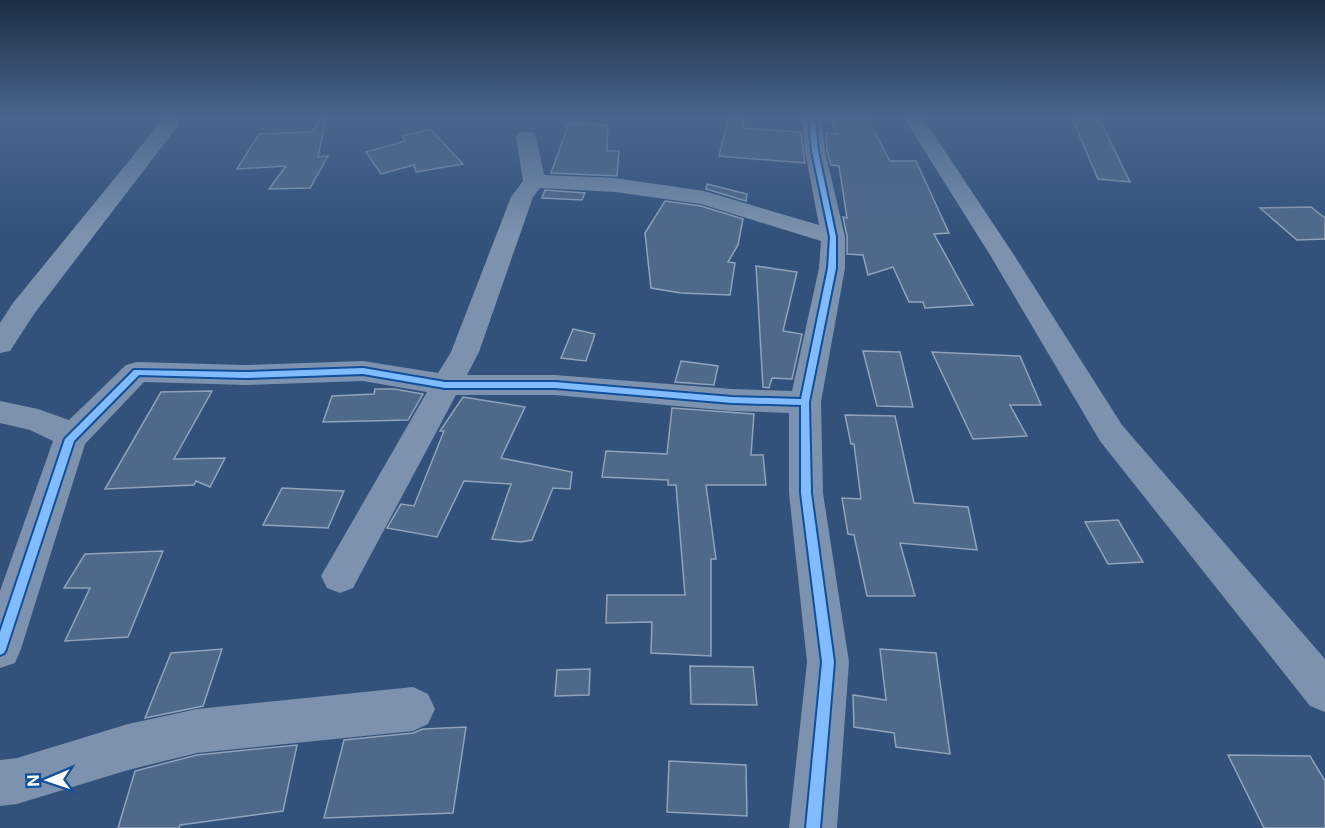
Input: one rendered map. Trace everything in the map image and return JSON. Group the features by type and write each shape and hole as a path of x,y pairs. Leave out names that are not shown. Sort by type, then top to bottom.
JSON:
{"street":[{"path":"0,344 23,309 143,157"},
{"path":"340,576 465,352 522,196 534,181 530,157"},
{"path":"813,828 828,662 807,492 805,402 832,268 833,237 816,157"},
{"path":"938,157 1002,255 1111,433 1325,691"},
{"path":"534,181 615,186 704,198 833,237"},
{"path":"0,649 70,440 137,372 245,375 363,371 445,385 555,386 732,400 805,402"},
{"path":"0,412 31,418 66,432 70,440"},
{"path":"0,783 17,782 128,747 197,731 413,709"}],"building":[{"path":"245,157 328,157 310,188 269,189 286,166 237,169"},
{"path":"369,157 456,157 463,164 416,172 414,165 381,174"},
{"path":"557,157 619,157 617,176 551,173"},
{"path":"727,157 804,157 805,163"},
{"path":"829,157 888,157 890,161 916,161 949,233 934,234 973,305 925,308 923,302 909,302 893,267 868,275 863,255 847,254 847,236 843,217 847,218 839,166 831,165"},
{"path":"1088,157 1118,157 1130,182 1098,179"},
{"path":"707,184 747,194 746,201 706,189"},
{"path":"545,190 585,193 582,200 542,198"},
{"path":"665,201 701,206 743,219 738,245 728,262 735,263 730,295 681,293 651,288 645,233"},
{"path":"1311,207 1325,218 1325,239 1297,240 1260,208"},
{"path":"756,266 797,272 783,331 802,334 792,379 772,378 769,388 763,387"},
{"path":"573,329 595,334 586,361 561,358"},
{"path":"863,351 900,352 913,407 877,406"},
{"path":"932,352 1020,356 1041,405 1010,405 1027,436 973,439"},
{"path":"681,361 718,366 714,385 675,382"},
{"path":"375,389 394,389 423,394 408,420 323,422 332,396 374,394"},
{"path":"212,391 174,459 225,458 210,487 196,481 194,485 105,489 161,392"},
{"path":"463,397 525,407 501,458 572,472 570,489 553,488 532,540 521,542 492,539 511,484 464,481 437,537 387,528 401,504 414,506 444,431 440,431"},
{"path":"672,408 754,414 751,455 763,455 766,485 706,485 716,559 711,559 711,656 651,653 652,622 606,623 607,595 685,595 676,485 668,485 668,480 602,477 606,451 667,454"},
{"path":"845,415 895,416 914,503 968,507 977,550 900,543 915,596 867,596 854,535 848,534 842,498 861,499 854,444 851,444"},
{"path":"282,488 344,491 328,528 263,525"},
{"path":"1118,520 1143,562 1108,564 1085,522"},
{"path":"163,551 128,637 65,641 90,588 64,588 85,554"},
{"path":"222,649 203,706 145,718 171,653"},
{"path":"880,649 936,653 950,754 896,747 894,733 854,727 853,695 886,700"},
{"path":"690,666 753,667 757,705 691,704"},
{"path":"590,669 589,695 555,696 557,670"},
{"path":"466,727 453,813 324,818 344,740 413,733 423,729"},
{"path":"297,745 283,811 180,825 179,828 118,828 135,771 197,755"},
{"path":"1228,755 1310,756 1325,781 1325,828 1264,828"},
{"path":"669,761 746,765 747,816 667,812"}],"cycle path":[{"path":"813,828 828,662 806,493 805,402 832,268 833,237 816,157"},
{"path":"0,649 70,439 137,372 245,375 363,371 445,385 555,385 732,400 805,402"}]}
